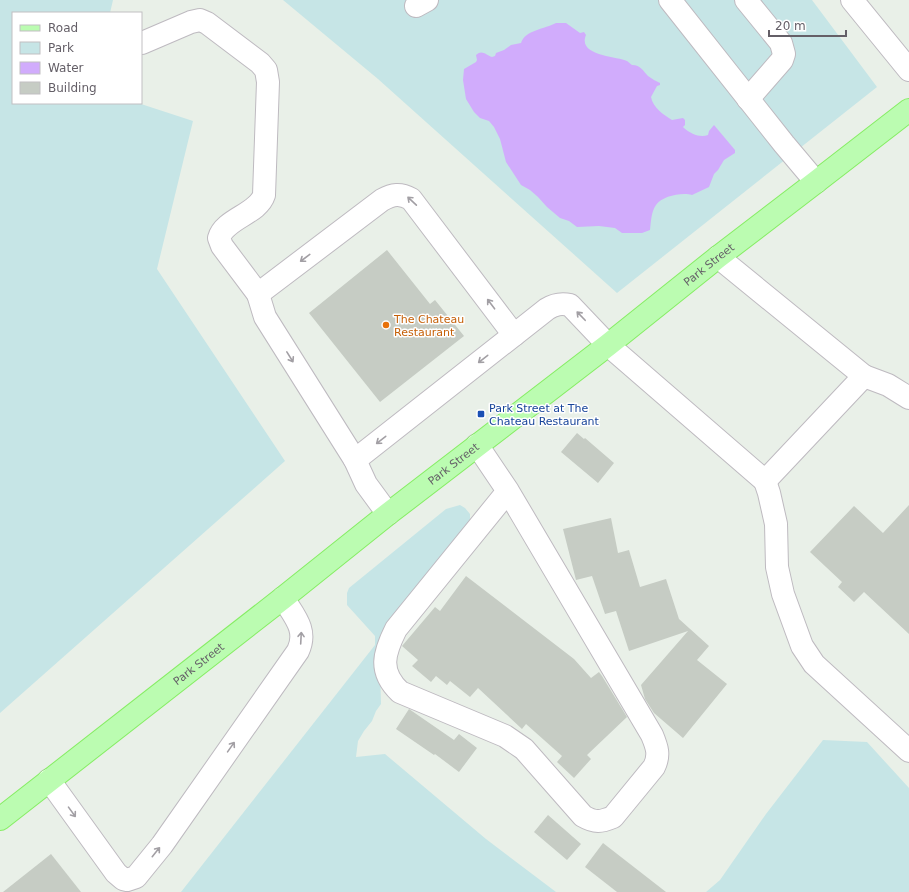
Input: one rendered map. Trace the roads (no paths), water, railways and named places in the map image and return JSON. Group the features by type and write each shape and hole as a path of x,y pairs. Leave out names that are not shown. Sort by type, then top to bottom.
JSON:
{"main road":[{"name":"Park Street","path":"0,819 388,514 909,110"}],"lane":[{"path":"670,0 816,182"},
{"path":"746,0 779,40 784,54 782,60 748,99"},
{"path":"852,0 909,70"},
{"path":"142,43 191,22 200,20 207,23 260,63 266,70 268,82 265,191 263,198 259,203 224,230 220,234 219,238 222,246 258,294 265,317 355,460 366,484 388,514"},
{"path":"258,294 382,200 397,194 405,195 411,199 514,335"},
{"path":"718,257 864,376 888,385 909,398"},
{"path":"355,460 553,305 558,303 570,305 608,344 765,480 776,524 777,567 782,594 802,646 814,664 909,751"},
{"path":"765,480 864,376"},
{"path":"477,445 508,491 656,744 658,760 654,767 613,817 599,822 590,820 583,816 524,749 515,742 506,736 400,692 392,684 385,666 385,653 396,629 508,491"},
{"path":"50,780 116,873 128,880 136,877 162,845 298,651 301,644 301,628 283,598"}],"water":[{"path":"556,23 566,23 580,33 584,32 586,35 585,42 587,47 592,51 622,59 632,65 640,67 648,76 660,83 651,97 654,105 659,111 672,120 683,118 685,120 685,125 683,127 699,136 708,135 709,131 714,125 735,150 735,153 724,160 714,174 709,187 692,195 683,194 667,197 659,202 653,211 650,230 642,233 622,233 615,228 599,226 577,227 569,221 560,218 530,190 521,185 506,162 500,139 494,127 489,121 480,118 474,112 466,99 463,80 464,69 476,62 476,55 478,53 482,52 492,57 495,56 496,53 511,45 521,43 527,35 536,30"}],"place":[{"name":"The Chateau Restaurant","path":"386,325"},
{"name":"Park Street at The Chateau Restaurant","path":"481,414"}]}
